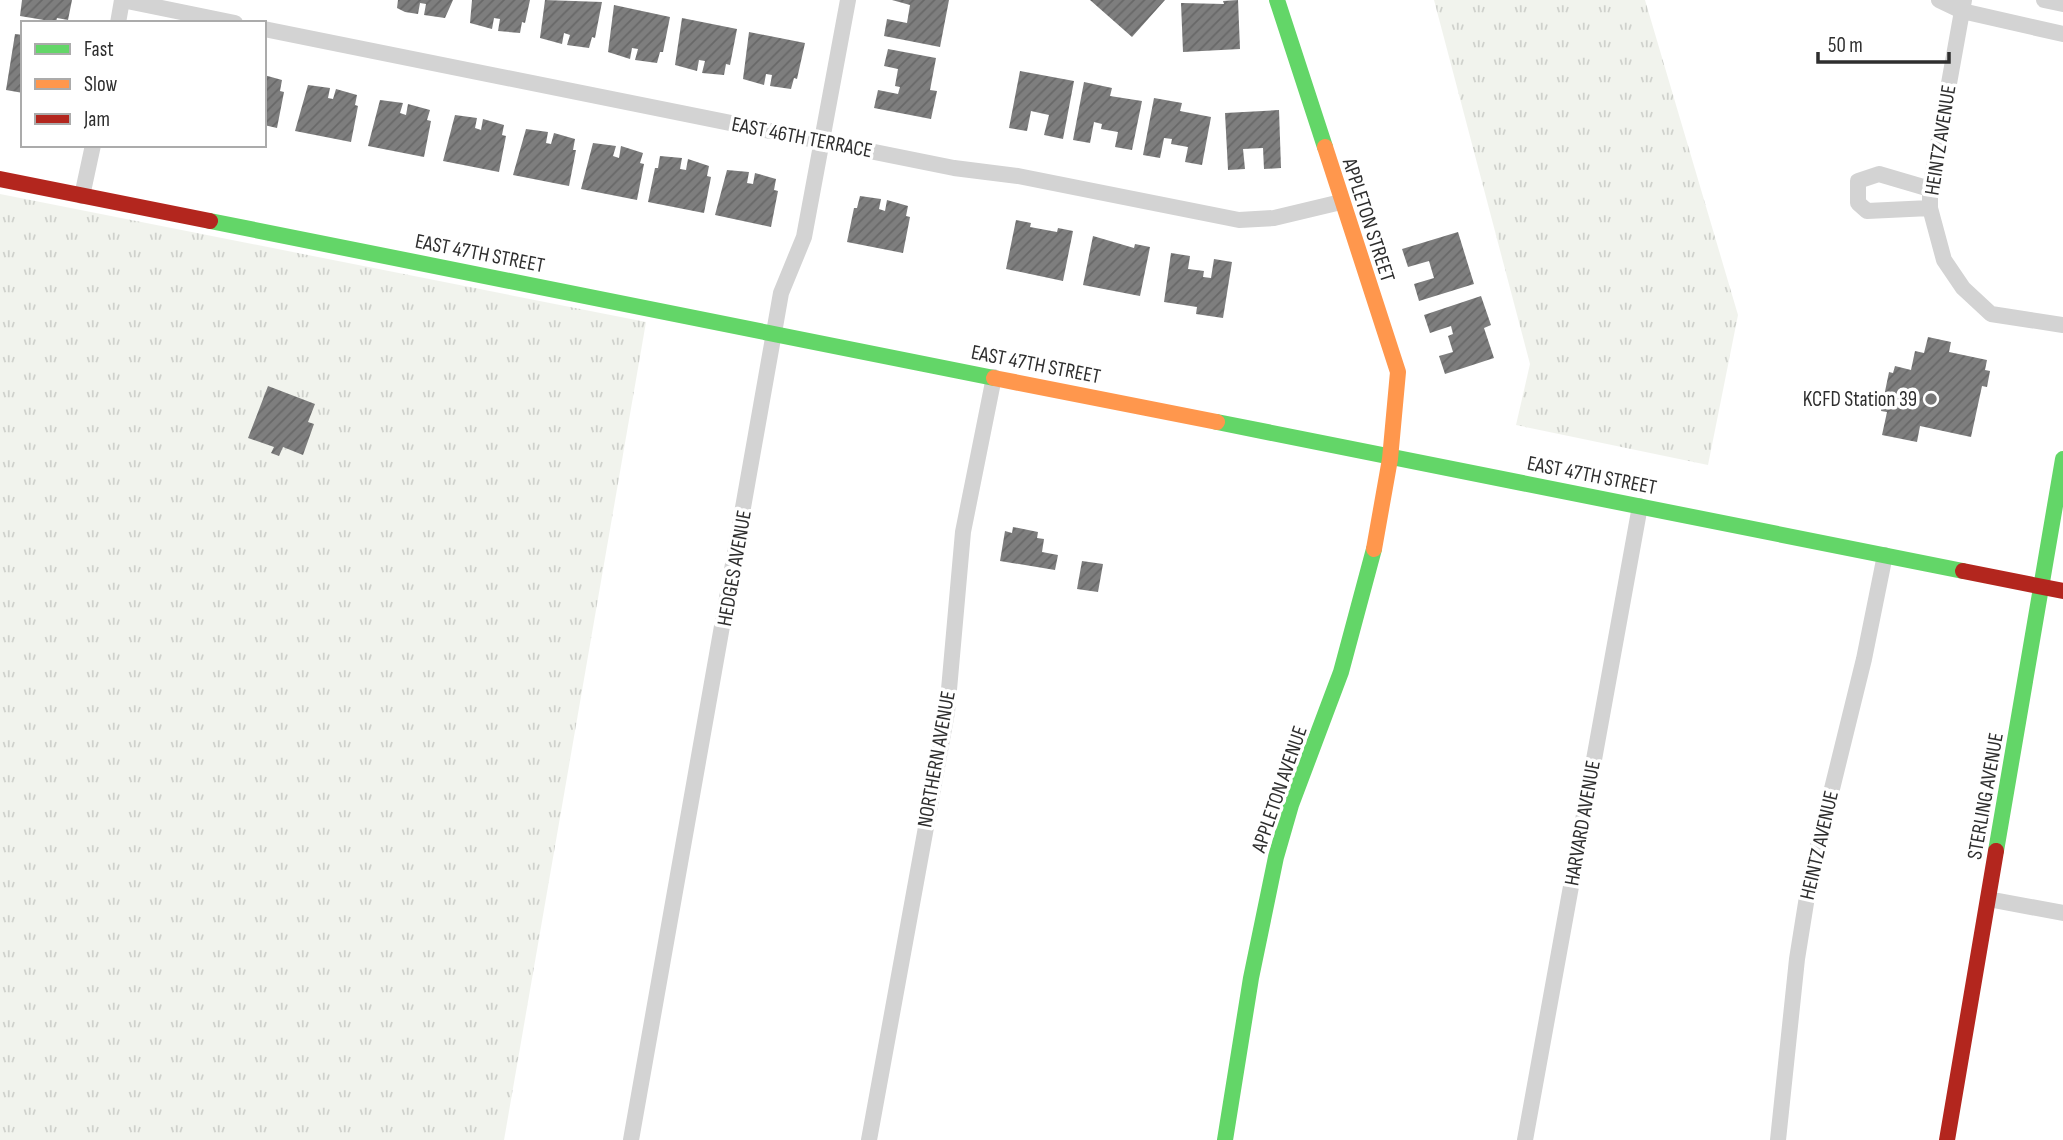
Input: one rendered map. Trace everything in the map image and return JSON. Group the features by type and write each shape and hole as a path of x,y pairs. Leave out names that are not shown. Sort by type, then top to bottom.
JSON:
{"main road":[{"name":"APPLETON STREET","path":"1277,0 1398,372 1391,456"},
{"name":"EAST 47TH STREET","path":"0,179 2063,592"},
{"name":"APPLETON AVENUE","path":"1225,1140 1268,887 1288,815 1327,716 1350,647 1374,552 1391,456"},
{"name":"STERLING AVENUE","path":"1947,1140 2063,459"}],"street":[{"path":"118,21 122,0 225,21"},
{"name":"HEDGES AVENUE","path":"631,1140 776,334 781,293 804,237 848,0"},
{"path":"1939,0 2063,34"},
{"path":"2044,0 2063,4"},
{"name":"HEINTZ AVENUE","path":"1963,6 1930,190 1930,208 1944,260 1964,288 1991,314 2063,325"},
{"name":"EAST 46TH TERRACE","path":"266,29 954,168 1032,178 1239,220 1275,218 1341,202"},
{"path":"82,196 93,147"},
{"path":"1930,190 1879,174 1857,181 1856,193 1858,203 1867,211 1930,208"},
{"name":"NORTHERN AVENUE","path":"869,1140 947,712 963,532 994,377"},
{"name":"HARVARD AVENUE","path":"1525,1140 1640,506"},
{"name":"HEINTZ AVENUE","path":"1778,1140 1797,959 1810,878 1864,659 1885,555"},
{"path":"1988,899 2063,914"}],"green space":[{"path":"1434,0 1645,0 1738,315 1708,465 1516,425 1530,364"},
{"path":"0,194 646,322 504,1140 0,1140"}],"building":[{"path":"22,0 72,0 68,20 57,18 56,21 50,21 20,16"},
{"path":"398,0 453,0 445,18 424,15 426,4 420,3 418,14 405,12 397,8"},
{"path":"472,0 530,0 520,33 498,31 500,19 494,18 492,29 470,23"},
{"path":"545,0 602,2 595,38 592,37 589,48 567,45 570,35 564,33 562,44 540,38"},
{"path":"892,0 949,0 940,47 884,36 887,19 907,23 910,5"},
{"path":"1090,0 1165,0 1132,37"},
{"path":"1238,0 1240,49 1183,52 1181,3 1224,4 1223,1"},
{"path":"614,5 670,17 663,52 660,52 657,63 635,60 638,49 632,48 630,59 608,52"},
{"path":"682,18 737,29 730,65 726,64 724,75 702,73 705,61 699,60 697,71 675,65"},
{"path":"749,32 805,43 797,79 794,78 791,89 770,86 772,75 766,74 764,85 743,79"},
{"path":"15,34 21,35 21,93 6,90"},
{"path":"888,49 936,58 930,90 937,91 931,119 874,108 878,90 898,94 900,87 895,86 898,69 884,66"},
{"path":"1020,71 1074,81 1063,139 1044,135 1049,115 1031,111 1027,131 1009,128"},
{"path":"266,76 282,80 280,91 284,92 277,128 266,125"},
{"path":"1084,82 1112,88 1110,96 1142,101 1132,150 1115,147 1118,132 1101,129 1102,124 1094,122 1090,143 1073,140"},
{"path":"308,85 330,88 328,98 333,99 336,89 357,95 355,105 358,106 351,142 295,131"},
{"path":"1154,98 1182,103 1180,111 1211,117 1202,165 1185,162 1188,147 1171,144 1172,139 1164,138 1160,158 1143,155"},
{"path":"380,100 403,103 400,113 406,115 408,104 430,110 427,120 431,121 424,157 368,146"},
{"path":"1279,110 1281,168 1264,169 1263,148 1243,149 1245,169 1228,170 1225,113"},
{"path":"455,115 477,118 475,128 481,130 483,119 504,125 502,135 506,136 499,172 443,161"},
{"path":"526,129 548,132 546,143 551,144 554,133 575,139 573,150 576,150 569,186 513,175"},
{"path":"593,143 616,146 613,156 619,158 621,146 643,153 640,163 644,164 637,200 581,189"},
{"path":"660,156 682,158 680,169 686,170 688,159 709,166 707,176 711,177 704,213 648,202"},
{"path":"727,170 749,172 747,183 753,184 755,173 776,179 774,190 778,191 771,227 715,215"},
{"path":"860,196 881,199 879,209 885,211 887,200 908,206 906,216 910,217 903,253 847,242 854,208 857,208"},
{"path":"1016,220 1031,223 1030,227 1057,232 1058,228 1073,231 1063,281 1006,269"},
{"path":"1458,232 1474,284 1419,301 1414,284 1434,278 1429,261 1408,267 1402,249"},
{"path":"1093,236 1134,248 1135,244 1150,247 1140,296 1083,285"},
{"path":"1171,253 1190,256 1188,269 1204,271 1203,277 1211,278 1214,259 1232,262 1223,318 1196,314 1197,307 1164,302"},
{"path":"1481,296 1491,325 1484,328 1494,358 1445,374 1439,356 1453,352 1448,336 1453,334 1451,326 1430,333 1424,315"},
{"name":"KCFD Station 39","path":"1928,337 1951,342 1949,352 1987,360 1985,370 1990,371 1987,387 1982,386 1971,437 1920,426 1917,442 1882,435 1887,412 1881,411 1889,372 1893,373 1895,366 1911,370 1915,351 1924,353"},
{"path":"268,386 315,404 308,422 314,424 303,455 283,447 279,456 271,453 274,447 248,438"},
{"path":"1013,527 1038,532 1037,538 1044,539 1042,552 1058,555 1055,570 1000,561 1005,531 1012,533"},
{"path":"1082,561 1103,564 1098,592 1077,589"}],"traffic: fast":[{"path":"1277,0 1325,147"},
{"path":"210,221 994,378"},
{"path":"1217,422 1963,571"},
{"path":"1996,851 2063,459"},
{"path":"1225,1140 1251,978 1276,857 1291,805 1341,672 1374,549"}],"traffic: slow":[{"path":"1325,147 1398,372 1390,459 1374,549"},
{"path":"994,378 1217,422"}],"traffic: jam":[{"path":"0,179 210,221"},
{"path":"1963,571 2063,591"},
{"path":"1947,1140 1996,851"}],"place":[{"name":"KCFD Station 39","path":"1931,399"}]}
